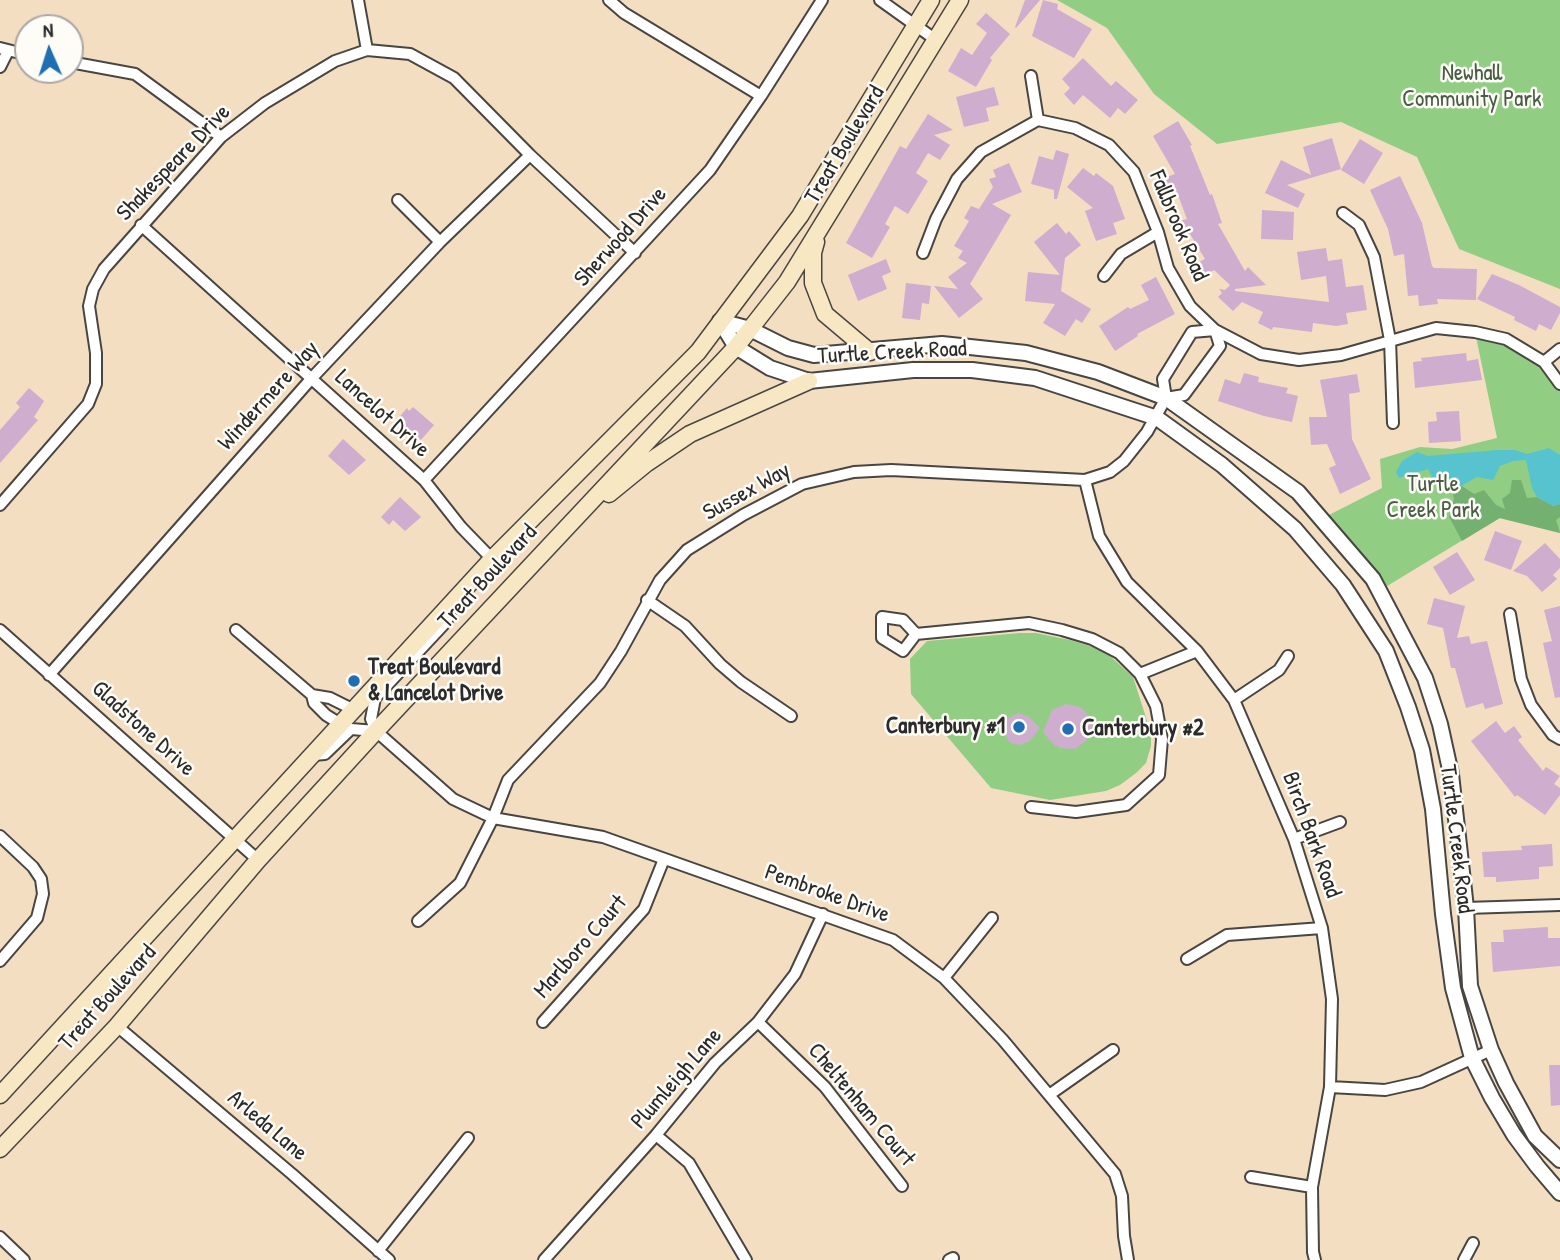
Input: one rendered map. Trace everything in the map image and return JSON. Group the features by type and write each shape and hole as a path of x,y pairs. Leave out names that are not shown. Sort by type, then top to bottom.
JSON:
{"main road":[{"name":"Treat Boulevard","path":"0,1095 492,559 698,352 800,216 931,0"},
{"name":"Treat Boulevard","path":"0,1149 117,1026 258,860 376,730 736,347 788,282 960,0"},
{"path":"820,231 813,253 813,283 825,314 870,352"},
{"path":"555,537 647,463 690,434 809,381"}],"street":[{"path":"358,0 367,50"},
{"path":"609,0 624,13 761,96"},
{"name":"Sherwood Drive","path":"424,480 710,170 822,0"},
{"path":"880,0 936,40"},
{"path":"0,67 4,50"},
{"name":"Shakespeare Drive","path":"0,506 88,404 96,384 96,353 89,306 93,289 104,269 221,137 265,103 335,61 367,50 410,54 454,78 530,155 635,253"},
{"path":"84,65 135,74 221,137"},
{"path":"923,253 936,219 957,179 981,152 1038,120 1031,76"},
{"name":"Fallbrook Road","path":"1038,120 1075,128 1109,145 1134,172 1158,232 1168,268 1190,306 1214,330 1261,354 1299,360 1341,355 1436,328 1475,332 1506,339 1545,362 1560,384"},
{"name":"Windermere Way","path":"50,674 311,379 440,242 530,155"},
{"path":"398,200 440,242"},
{"path":"1343,213 1359,225 1374,257 1390,340 1393,423"},
{"name":"Lancelot Drive","path":"141,225 424,480 461,527 492,559"},
{"path":"1104,275 1121,254 1158,232"},
{"name":"Turtle Creek Road","path":"720,321 750,329 788,348 814,355 942,344 1026,353 1098,372 1166,398 1298,492 1373,579 1425,678 1440,724 1451,774 1466,908 1470,986 1491,1050 1535,1136 1560,1160"},
{"name":"Turtle Creek Road","path":"720,321 736,347 770,368 809,381 913,370 972,370 1046,381 1157,418 1222,465 1295,529 1343,585 1385,651 1408,707 1422,750 1433,809 1453,988 1472,1058 1514,1135 1560,1193"},
{"path":"1166,398 1184,395 1220,346 1214,330"},
{"name":"Sussex Way","path":"418,921 460,883 494,818 509,780 600,683 660,580 687,550 743,515 802,484 854,472 891,470 1084,480 1111,472 1124,460 1157,418 1166,398 1163,379 1192,332 1214,330"},
{"path":"1545,362 1560,349"},
{"name":"Birch Bark Road","path":"1084,480 1099,536 1127,582 1197,651 1234,700 1294,839 1322,928 1332,999 1330,1087 1312,1186 1315,1260"},
{"path":"648,600 685,626 720,664 741,682 791,716"},
{"path":"376,730 370,719 375,698 446,622 450,614 449,607"},
{"path":"1510,614 1521,679 1531,705 1553,735 1560,739"},
{"path":"916,634 1029,623 1093,639 1119,653 1140,674 1156,706 1163,739 1159,775 1126,805 1076,812 1031,807"},
{"name":"Gladstone Drive","path":"0,630 258,860"},
{"path":"236,630 312,695 330,698 356,710"},
{"path":"1140,674 1197,651"},
{"path":"1234,700 1279,670 1288,656"},
{"path":"312,695 314,703 342,725"},
{"path":"313,755 325,754 351,729 376,730"},
{"name":"Pembroke Drive","path":"376,730 453,799 494,818 603,837 893,940 944,978 1003,1040 1115,1174 1122,1196 1128,1260"},
{"path":"1294,839 1340,822"},
{"path":"0,836 33,867 41,880 43,894 37,918 0,961"},
{"name":"Marlboro Court","path":"543,1022 643,909 664,859"},
{"path":"1466,908 1560,905"},
{"name":"Plumleigh Lane","path":"544,1260 656,1135 715,1063 758,1022 795,974 823,914"},
{"path":"944,978 992,918"},
{"path":"1187,959 1227,935 1322,928"},
{"name":"Cheltenham Court","path":"758,1022 825,1087 902,1186"},
{"name":"Arleda Lane","path":"117,1026 389,1260"},
{"path":"1049,1095 1113,1050"},
{"path":"1330,1087 1385,1090 1421,1082 1491,1050"},
{"path":"656,1135 689,1163 746,1260"},
{"path":"379,1251 468,1139"},
{"path":"1251,1177 1312,1186"},
{"path":"0,1237 24,1260"},
{"path":"1464,1260 1473,1243"}],"green space":[{"name":"Newhall Community Park","path":"1057,0 1560,0 1560,289 1459,249 1417,157 1341,122 1217,144 1154,94 1107,28"},
{"name":"Turtle Creek Park","path":"1475,332 1506,339 1544,362 1560,384 1560,533 1499,518 1379,591 1321,519 1382,488 1380,459 1420,447 1452,449 1497,438"},
{"path":"1512,480 1521,480 1527,498 1537,497 1553,506 1560,504 1560,517 1556,520 1560,533 1500,518 1462,541 1449,517 1454,499 1452,491 1462,486 1474,494 1484,490 1496,505 1505,509 1502,499 1510,493"},
{"path":"1036,633 1093,647 1108,654 1133,677 1151,733 1151,746 1146,763 1120,785 1106,791 1050,800 991,788 911,694 910,659 927,641"}],"water":[{"path":"1549,448 1560,455 1560,504 1553,506 1537,497 1532,488 1526,460 1500,466 1493,480 1477,477 1452,491 1445,490 1434,481 1428,469 1399,478 1396,472 1402,461 1417,452 1428,456 1497,450 1515,450 1527,454"}],"building":[{"path":"1025,0 1040,0 1016,28 1015,27"},
{"path":"1043,0 1058,4 1057,9 1092,29 1074,58 1032,36"},
{"path":"986,13 1010,34 990,58 992,60 976,87 948,71 961,48 972,55 987,33 976,24"},
{"path":"1083,58 1111,86 1116,81 1138,100 1125,114 1118,108 1110,118 1083,95 1074,105 1064,94 1070,88 1062,79"},
{"path":"994,87 999,105 986,108 989,121 964,127 956,97"},
{"path":"928,114 953,130 934,135 950,145 940,160 928,153 916,173 928,181 908,214 895,206 885,224 890,227 872,258 846,243 900,146 906,149"},
{"path":"1178,121 1192,145 1190,146 1210,195 1212,194 1222,223 1218,224 1245,271 1248,267 1266,285 1235,291 1329,302 1326,276 1301,280 1297,252 1326,248 1328,261 1342,259 1346,287 1363,285 1367,310 1346,313 1348,324 1336,326 1313,323 1312,332 1273,327 1272,330 1258,323 1263,312 1242,302 1233,311 1218,297 1222,293 1219,289 1225,290 1230,285 1214,270 1202,277 1195,264 1205,259 1190,234 1182,237 1177,222 1187,219 1178,195 1169,199 1161,179 1175,174 1153,136"},
{"path":"1332,138 1341,169 1287,185 1305,194 1298,208 1265,193 1281,160 1311,175 1303,147"},
{"path":"1360,139 1383,153 1364,184 1341,170"},
{"path":"1056,150 1069,154 1057,199 1054,199 1054,190 1031,184 1039,156 1053,160"},
{"path":"1009,163 1022,192 992,204 1011,215 970,284 983,299 959,318 934,286 958,289 948,277 967,263 958,258 963,251 954,246 969,221 964,218 971,206 979,209 993,187 989,179 996,177 993,170"},
{"path":"1083,168 1094,176 1096,173 1113,186 1125,219 1113,223 1117,234 1096,241 1085,211 1093,208 1067,187"},
{"path":"1400,176 1422,223 1432,266 1477,269 1476,300 1437,299 1438,304 1419,306 1418,295 1408,296 1404,254 1394,256 1388,229 1370,190"},
{"path":"1262,210 1294,212 1293,240 1261,239"},
{"path":"1057,223 1066,234 1069,231 1081,245 1065,258 1061,291 1091,309 1082,323 1076,319 1065,336 1043,323 1055,304 1025,301 1028,272 1060,275 1034,242"},
{"path":"886,259 891,272 882,276 887,289 858,301 848,275"},
{"path":"1492,274 1560,307 1560,313 1551,330 1539,324 1536,331 1514,320 1515,317 1477,299"},
{"path":"1156,277 1175,314 1137,334 1138,336 1115,351 1099,326 1128,307 1130,309 1149,300 1141,285"},
{"path":"906,283 931,286 929,304 922,303 920,320 902,318"},
{"path":"1466,353 1467,361 1478,359 1482,380 1415,388 1413,362 1422,361 1421,358"},
{"path":"1244,373 1259,377 1258,382 1288,388 1286,393 1298,396 1292,422 1218,401 1225,379 1240,384"},
{"path":"1357,374 1360,392 1349,394 1352,439 1371,479 1340,494 1329,468 1336,465 1327,444 1311,445 1309,417 1327,417 1320,380"},
{"path":"29,388 44,401 34,417 38,420 0,463 0,430 20,407 16,403"},
{"path":"413,407 434,425 421,440 396,421 407,408 409,411"},
{"path":"1459,411 1461,441 1429,443 1428,422 1437,421 1436,412"},
{"path":"343,439 366,460 349,475 328,456"},
{"path":"400,497 421,517 405,531 393,520 389,525 381,517"},
{"path":"1495,531 1522,541 1511,570 1484,560"},
{"path":"1545,543 1560,559 1560,568 1553,575 1557,579 1542,592 1527,576 1513,571"},
{"path":"1457,552 1475,580 1450,595 1433,567"},
{"path":"1434,598 1465,606 1457,638 1469,636 1471,644 1487,641 1503,704 1485,709 1483,703 1466,708 1455,668 1451,668 1443,628 1427,624"},
{"path":"1560,606 1560,697 1555,698 1543,643 1552,641 1544,610"},
{"name":"Canterbury #2","path":"1066,704 1080,707 1086,712 1092,726 1087,740 1075,749 1060,748 1043,732 1052,710"},
{"name":"Canterbury #1","path":"1018,713 1028,716 1040,728 1030,741 1020,745 1010,743 1003,730 1005,720"},
{"path":"1496,721 1505,733 1514,726 1522,737 1518,740 1543,771 1546,767 1560,776 1554,784 1560,788 1560,795 1545,815 1517,795 1515,797 1471,741"},
{"path":"1552,844 1553,866 1539,867 1539,879 1496,882 1496,877 1484,877 1482,852 1522,850 1521,846"},
{"path":"1548,927 1548,938 1560,938 1560,966 1493,972 1491,942 1504,942 1503,930"},
{"path":"1549,1065 1560,1065 1560,1105 1551,1106"}],"place":[{"name":"Treat Boulevard & Lancelot Drive","path":"354,681"},
{"name":"Canterbury #1","path":"1019,727"},
{"name":"Canterbury #2","path":"1068,729"}]}
